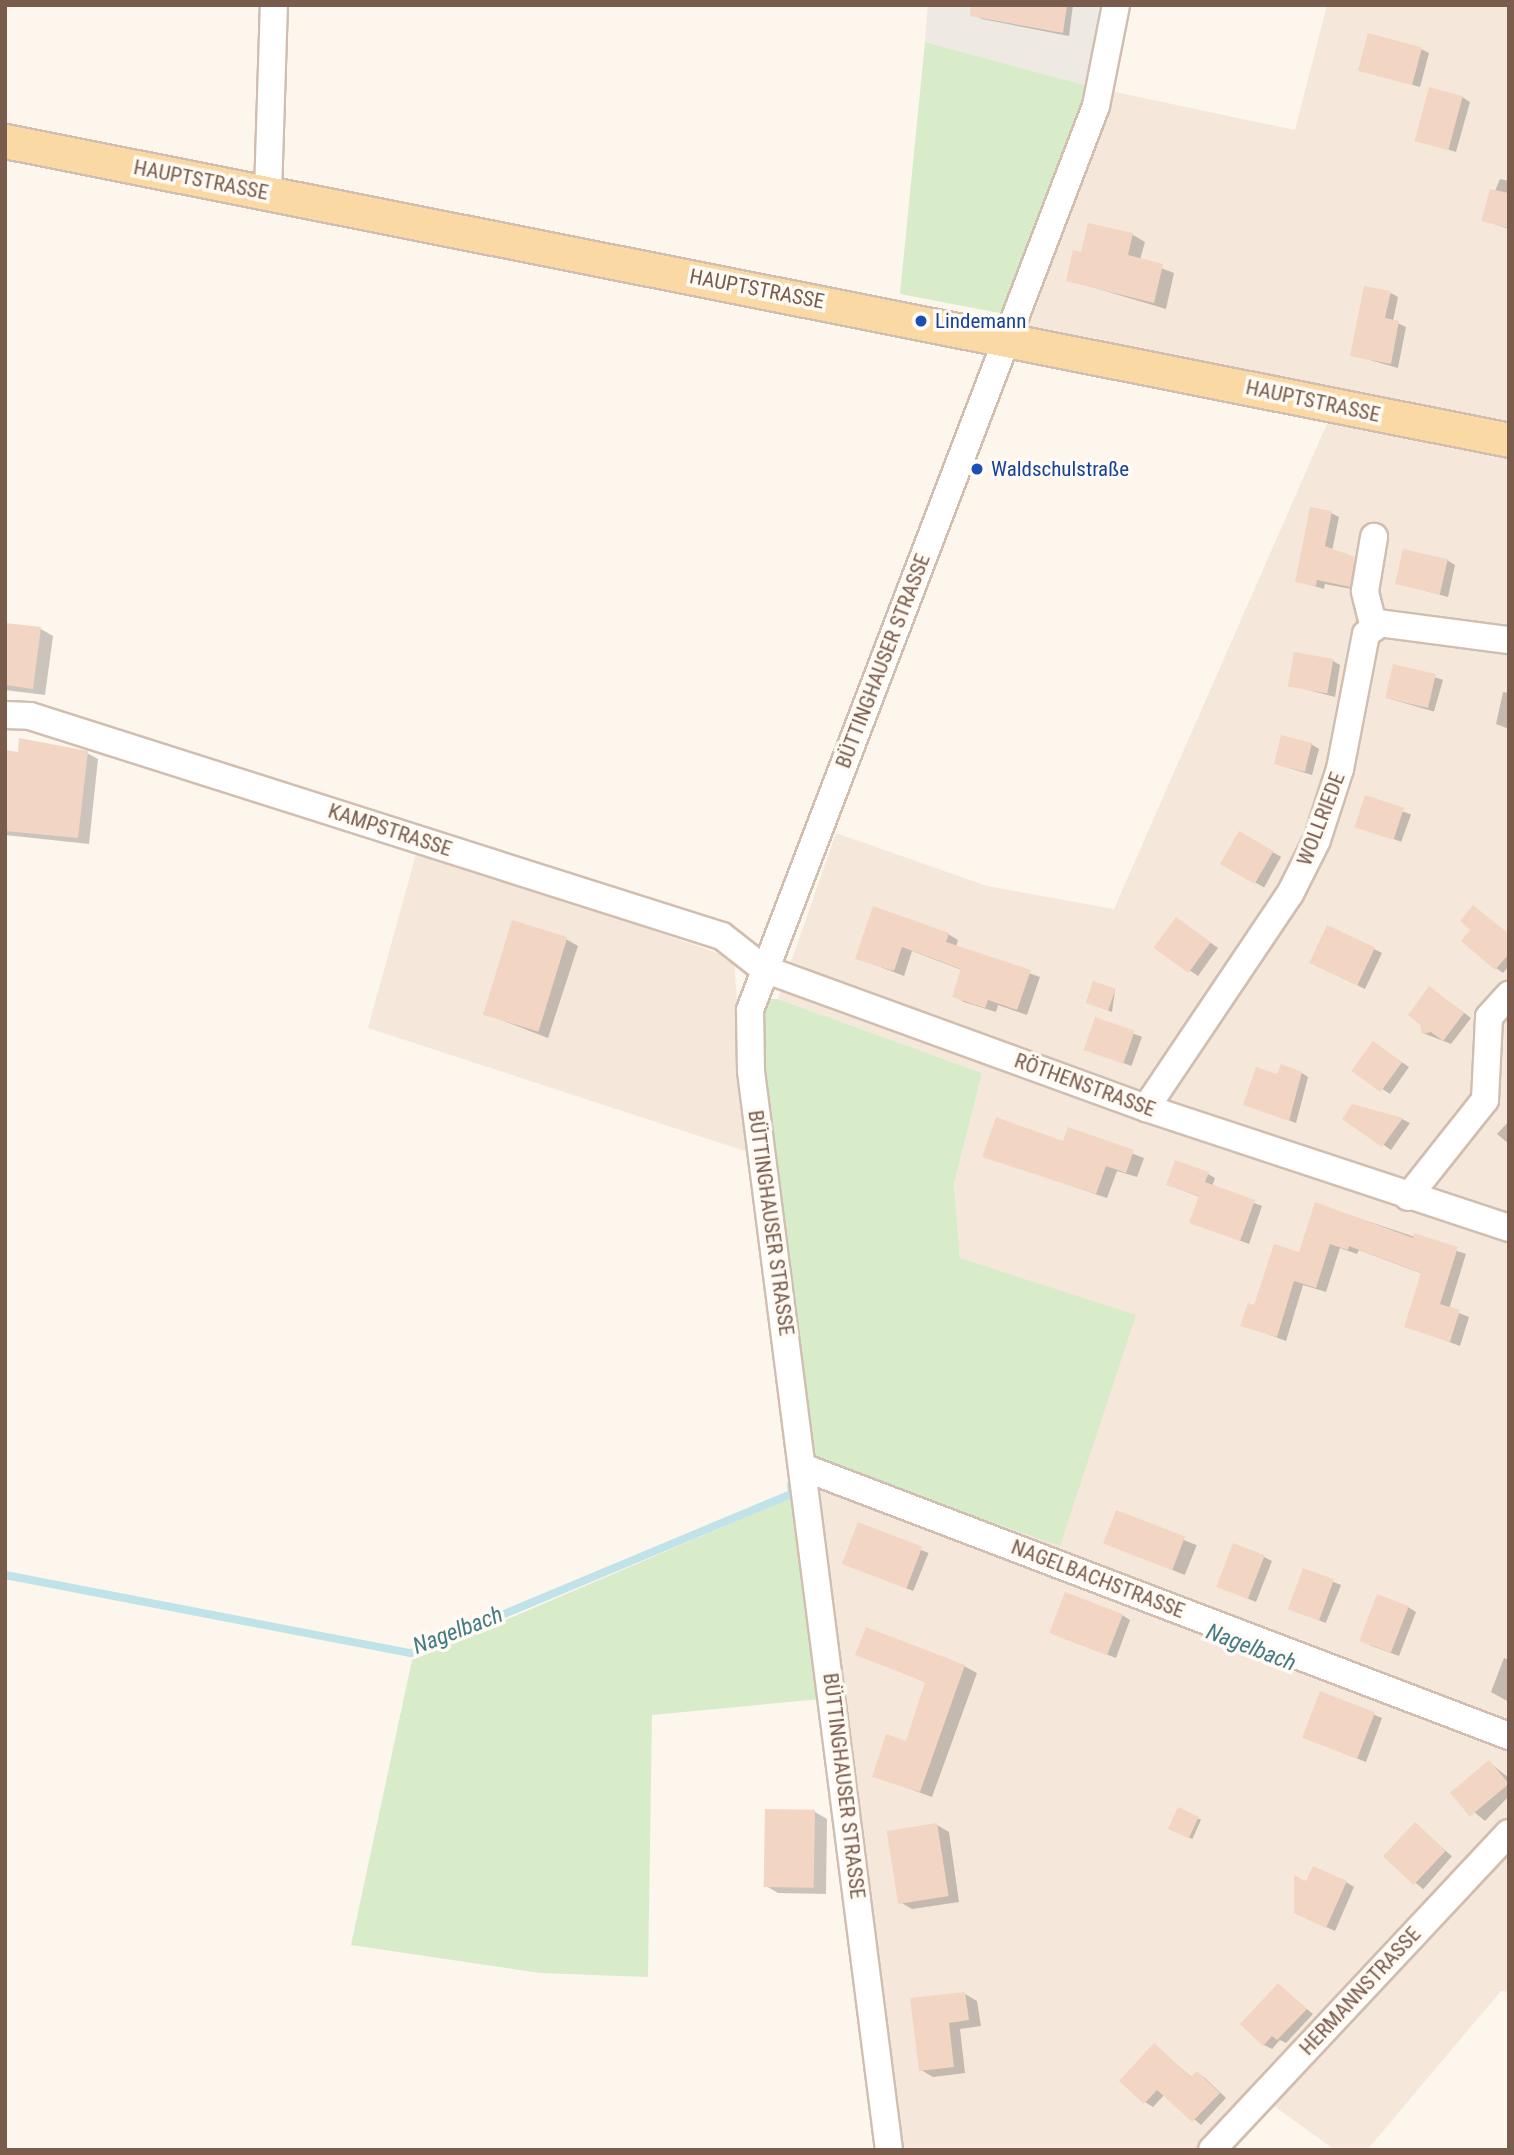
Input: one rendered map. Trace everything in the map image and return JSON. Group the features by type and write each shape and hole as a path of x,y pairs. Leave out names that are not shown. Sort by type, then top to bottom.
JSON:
{"main road":[{"name":"HAUPTSTRASSE","path":"5,141 1509,440"}],"street":[{"path":"268,193 274,5"},
{"path":"1005,338 1096,106 1116,5"},
{"name":"BÜTTINGHAUSER STRASSE","path":"889,2150 804,1468 751,1071 750,1010 1005,338"},
{"path":"1374,537 1365,591 1374,628 1380,623 1509,640"},
{"name":"WOLLRIEDE","path":"1146,1108 1290,894 1317,840 1340,769 1366,634 1374,628"},
{"name":"KAMPSTRASSE","path":"5,715 30,716 722,936 764,969"},
{"name":"RÖTHENSTRASSE","path":"764,969 1146,1108 1408,1197 1509,1228"},
{"path":"1408,1197 1485,1100 1489,1017 1509,995"},
{"name":"NAGELBACHSTRASSE","path":"804,1468 1509,1736"},
{"name":"HERMANNSTRASSE","path":"1212,2150 1509,1833"}],"shaded area":[{"path":"928,5 1107,5 1092,87 925,42"},
{"path":"1327,5 1509,5 1509,1992 1501,1991 1367,2150 1335,2150 1271,2104 1229,2150 879,2150 789,1451 960,1258 954,1184 982,1073 778,999 836,833 987,886 1114,909 1330,417 1028,355 1005,314 1092,87 1295,130"},
{"path":"418,847 734,959 748,1152 368,1028"}],"green space":[{"path":"925,42 1092,87 1005,314 900,294"},
{"path":"764,999 778,999 982,1073 954,1184 960,1258 1136,1315 1060,1546 814,1460 756,1036"},
{"path":"795,1496 821,1699 652,1715 648,1977 540,1973 351,1945 412,1660"}],"building":[{"path":"971,5 1067,5 1063,33 970,16"},
{"path":"1368,33 1422,47 1412,85 1358,71"},
{"path":"1429,87 1463,96 1448,150 1415,141"},
{"path":"1490,189 1509,193 1509,228 1481,221"},
{"path":"1088,223 1133,233 1128,255 1163,264 1154,303 1066,281 1073,250 1081,252"},
{"path":"1364,286 1391,291 1385,318 1399,321 1391,364 1350,356"},
{"path":"1310,507 1332,511 1325,546 1355,557 1350,587 1317,580 1316,586 1295,582"},
{"path":"1403,549 1448,559 1440,594 1395,584"},
{"path":"5,623 41,627 33,689 5,685"},
{"path":"1294,652 1333,659 1327,693 1288,686"},
{"path":"1393,664 1436,674 1428,708 1385,698"},
{"path":"1281,735 1312,743 1305,772 1274,764"},
{"path":"19,738 88,751 78,838 5,831 5,750 18,752"},
{"path":"1365,795 1404,808 1393,840 1354,827"},
{"path":"1239,831 1274,851 1255,884 1220,864"},
{"path":"1473,905 1509,934 1509,954 1495,970 1461,941 1470,930 1460,921"},
{"path":"873,906 949,933 946,942 1031,970 1017,1010 988,1000 985,1008 952,997 961,969 902,947 894,971 855,959"},
{"path":"1176,917 1211,942 1188,973 1154,948"},
{"path":"512,920 567,937 539,1032 483,1015"},
{"path":"1327,925 1375,947 1357,985 1309,963"},
{"path":"1093,981 1116,989 1108,1011 1086,1003"},
{"path":"1429,986 1464,1013 1443,1041 1431,1032 1422,1034 1420,1025 1408,1015"},
{"path":"1095,1017 1135,1031 1123,1064 1084,1050"},
{"path":"1373,1041 1402,1062 1380,1092 1351,1071"},
{"path":"1281,1064 1302,1072 1289,1121 1243,1105 1256,1067 1277,1074"},
{"path":"1352,1104 1403,1118 1382,1147 1342,1119"},
{"path":"996,1117 1063,1141 1068,1127 1134,1150 1126,1173 1106,1166 1096,1194 982,1157"},
{"path":"1175,1160 1209,1172 1205,1182 1255,1200 1240,1241 1189,1223 1199,1196 1166,1185"},
{"path":"1315,1202 1413,1238 1414,1233 1458,1247 1440,1304 1460,1310 1450,1342 1404,1327 1421,1273 1349,1246 1348,1250 1330,1244 1316,1288 1294,1281 1277,1337 1240,1326 1248,1303 1254,1305 1274,1244 1299,1252"},
{"path":"1116,1510 1185,1537 1172,1570 1103,1544"},
{"path":"858,1522 922,1547 906,1589 842,1564"},
{"path":"1233,1543 1265,1555 1248,1599 1216,1587"},
{"path":"1303,1568 1334,1579 1319,1621 1288,1609"},
{"path":"1065,1592 1123,1614 1107,1655 1049,1633"},
{"path":"1377,1594 1409,1606 1391,1653 1359,1641"},
{"path":"866,1627 965,1665 920,1792 872,1777 886,1734 906,1741 925,1682 855,1655"},
{"path":"1320,1691 1375,1712 1357,1759 1302,1738"},
{"path":"1489,1760 1509,1784 1470,1817 1450,1793"},
{"path":"1178,1807 1199,1817 1189,1838 1168,1829"},
{"path":"765,1809 815,1810 814,1888 764,1887"},
{"path":"1415,1822 1446,1851 1414,1885 1383,1856"},
{"path":"937,1823 949,1896 898,1904 887,1831"},
{"path":"1313,1866 1347,1881 1326,1928 1294,1913 1294,1875 1306,1881"},
{"path":"1278,1983 1307,2009 1277,2040 1272,2036 1263,2046 1240,2024"},
{"path":"965,1992 969,2020 949,2023 954,2067 919,2071 910,1998"},
{"path":"1154,2043 1191,2077 1197,2071 1220,2093 1192,2122 1157,2090 1144,2104 1119,2081"}],"waterway":[{"name":"Nagelbach","path":"5,1575 411,1653 792,1494 791,1485"}],"place":[{"name":"Lindemann","path":"921,321"},
{"name":"Waldschulstraße","path":"977,469"}]}
